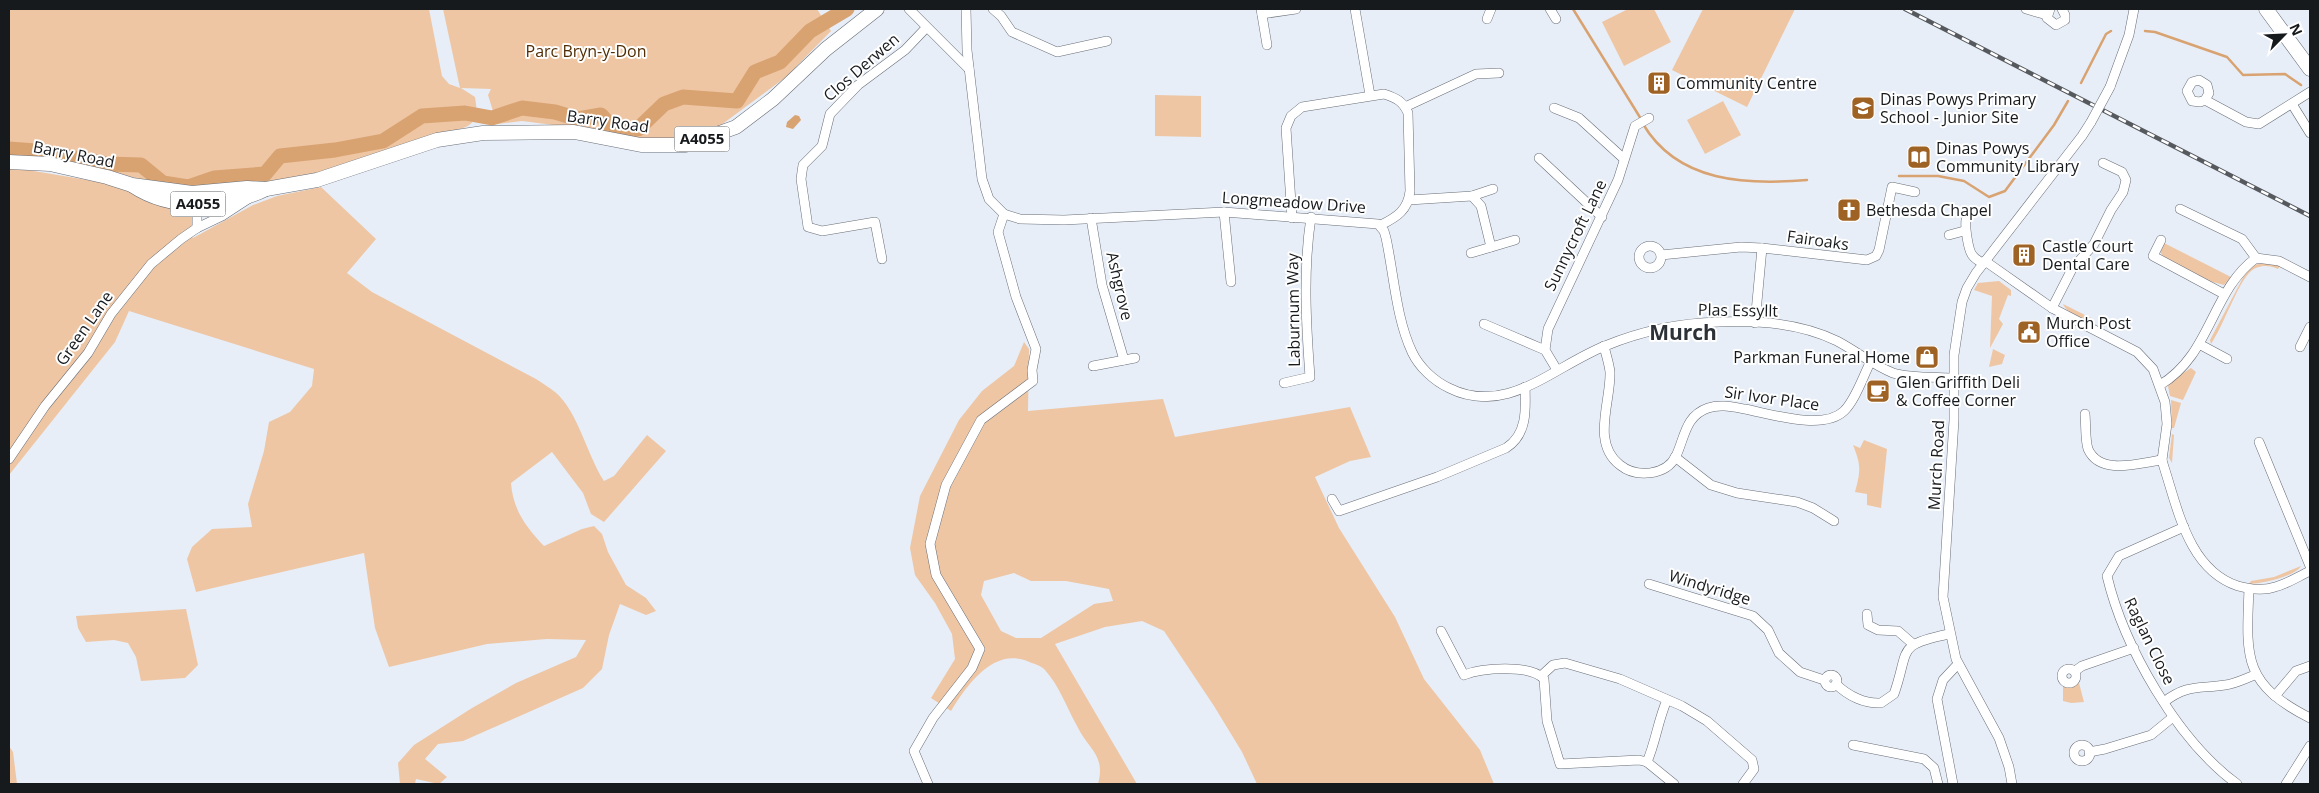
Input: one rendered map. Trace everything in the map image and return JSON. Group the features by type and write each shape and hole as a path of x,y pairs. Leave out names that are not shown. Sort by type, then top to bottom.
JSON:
{"main road":[{"name":"Barry Road","path":"219,204 247,188 266,189 317,180 436,140 483,133 574,132 641,145 686,145 736,127 773,99 826,49 877,9"},
{"path":"2266,9 2309,64"},
{"name":"Barry Road","path":"9,162 34,162 78,170 132,185 192,193 219,204"},
{"name":"Barry Road","path":"132,185 149,196 190,204 219,204 249,198 266,189"}],"street":[{"path":"909,9 969,69"},
{"path":"928,784 914,751 933,718 972,668 980,649 936,575 930,544 933,528 946,485 981,420 1033,381 1034,343 1003,255 998,232 1004,214 989,199 982,179 969,69 966,9"},
{"path":"993,9 1004,12 1012,32 1057,52 1107,42"},
{"path":"1267,45 1261,11 1296,9"},
{"path":"1355,9 1370,95"},
{"path":"1487,19 1491,9"},
{"path":"1550,9 1556,19"},
{"path":"2026,9 2049,12 2051,23 2059,24 2064,20 2065,15 2062,9"},
{"name":"Murch Road","path":"2012,784 1999,738 1958,664 1943,597 1954,420 1953,378 1962,302 1967,288 1984,262 2091,122 2110,87 2129,35 2134,9"},
{"name":"Clos Derwen","path":"882,259 875,222 822,231 808,228 801,179 803,165 822,146 830,114 839,103 858,85 905,50 926,28"},
{"path":"1405,107 1476,74 1499,74"},
{"path":"2205,100 2246,122 2259,124 2310,92"},
{"path":"1292,218 1286,128 1291,116 1302,107 1384,94 1394,97 1405,107 1408,120 1409,200 1398,215 1381,225"},
{"path":"2292,104 2310,133"},
{"path":"1554,108 1579,118 1624,158"},
{"name":"Sunnycroft Lane","path":"1545,350 1548,329 1571,276 1602,217 1618,180 1635,126 1649,118"},
{"path":"1538,158 1602,217"},
{"path":"2052,308 2072,269 2094,244 2111,210 2123,192 2126,180 2122,172 2103,163"},
{"name":"Fairoaks","path":"1661,255 1741,247 1862,261 1872,259 1876,256 1881,243 1892,187 1915,192"},
{"path":"1409,200 1472,196 1493,189"},
{"path":"1472,196 1481,206 1491,247"},
{"path":"190,204 197,213 197,228"},
{"name":"Green Lane","path":"9,458 45,406 88,353 111,314 151,264 197,228 219,204"},
{"path":"2180,209 2242,239 2256,258"},
{"path":"1224,212 1231,282"},
{"name":"Longmeadow Drive","path":"1004,214 1020,219 1224,212 1292,218 1311,217 1381,225 1386,238 1407,338 1413,353 1427,371 1446,387 1466,394 1498,397 1525,387"},
{"name":"Laburnum Way","path":"1284,383 1310,377 1306,315 1306,260 1311,217"},
{"name":"Ashgrove","path":"1091,218 1102,285 1124,360"},
{"path":"1966,220 1964,230 1973,256 2052,308 2137,352 2153,370 2165,402 2167,424 2162,460 2184,527 2202,562 2222,581 2249,589 2275,587 2310,571"},
{"path":"1949,235 1964,230"},
{"path":"1471,253 1515,240"},
{"path":"2160,240 2153,256 2224,294"},
{"path":"1755,323 1762,248"},
{"path":"2160,385 2185,366 2200,344 2224,294 2244,267 2256,258 2279,261 2310,277"},
{"name":"Plas Essyllt","path":"1525,387 1604,346 1623,339 1679,325 1719,322 1788,326 1818,334 1840,343 1895,374 1953,378"},
{"path":"1484,324 1545,350 1557,370"},
{"path":"2300,346 2310,327"},
{"path":"2200,344 2227,359"},
{"path":"1604,346 1610,372 1604,429 1608,450 1612,458 1626,470 1648,474 1666,467 1675,457 1694,474 1711,485 1737,493 1797,502 1834,521"},
{"path":"1093,366 1135,358"},
{"name":"Sir Ivor Place","path":"1675,457 1688,422 1700,412 1716,406 1815,421 1831,418 1847,408 1871,361"},
{"path":"1332,499 1339,511 1437,477 1506,448 1514,442 1522,429 1525,387"},
{"path":"2085,414 2088,447 2095,460 2108,466 2162,460"},
{"path":"2259,442 2310,566"},
{"name":"Raglan Close","path":"2184,527 2119,556 2107,576 2112,598 2134,648 2173,717 2216,767 2233,783"},
{"name":"Windyridge","path":"1648,584 1754,616 1768,630 1779,653 1800,672 1824,680 1828,687 1836,684 1843,692 1861,700 1881,703 1894,694 1904,655 1913,644"},
{"path":"2249,589 2248,642 2255,675 2275,696 2310,718"},
{"path":"1867,614 1868,625 1878,630 1898,631 1913,644 1950,634"},
{"path":"1441,631 1464,675 1490,668 1521,671 1541,676 1545,683 1547,721 1560,764 1628,760 1646,762 1674,784"},
{"path":"2075,671 2082,666 2134,648"},
{"path":"1541,676 1553,664 1565,662 1620,679 1667,700 1707,721 1752,760 1754,769 1743,784"},
{"path":"1954,784 1936,699 1944,680 1958,664"},
{"path":"2275,696 2296,671 2310,666"},
{"path":"2164,702 2185,689 2227,685 2255,675"},
{"path":"1646,762 1656,743 1661,713 1667,700"},
{"path":"2089,752 2151,735 2173,717"},
{"path":"1853,745 1924,759 1934,768 1938,784"},
{"path":"2286,784 2310,746"}],"green space":[{"name":"Parc Bryn-y-Don","path":"9,9 429,9 442,76 449,84 460,88 443,9 817,9 831,31 786,77 717,128 660,143 593,130 522,121 497,124 488,95 491,89 461,88 475,97 476,102 475,118 466,127 314,176 211,189 146,181 113,172 9,159"},
{"path":"1628,9 1654,9 1671,42 1624,66 1602,22"},
{"path":"1703,9 1795,9 1747,107 1672,70"},
{"path":"1155,95 1201,96 1201,137 1155,136"},
{"path":"1723,101 1741,135 1705,154 1687,120"},
{"path":"16,168 117,185 187,209 194,214 194,224 188,231 193,238 253,205 277,196 321,187 376,239 347,273 372,292 536,379 555,392 570,410 604,481 614,476 647,435 666,451 604,522 591,514 583,493 552,452 511,483 514,502 521,518 544,546 582,529 594,526 602,534 608,552 626,585 646,598 656,611 646,615 620,604 609,635 602,669 583,688 463,741 438,744 425,759 447,777 439,784 416,779 415,784 400,784 398,763 414,745 516,683 576,657 586,640 547,639 487,644 389,667 375,628 364,553 196,592 187,559 192,547 212,529 252,527 248,504 264,451 269,422 290,412 312,386 314,369 129,311 115,342 9,475 9,169"},
{"path":"2164,243 2231,277 2224,285 2209,281 2163,257 2160,251"},
{"path":"2263,263 2280,266 2278,269 2266,266 2259,267 2249,273 2244,279 2211,344 2210,340 2246,272 2254,265"},
{"path":"1999,281 2011,290 2011,296 2008,295 1999,319 2003,324 1990,348 1992,296 1974,290 1978,283"},
{"path":"2063,304 2093,319 2092,321 2075,316"},
{"path":"1024,342 1029,349 1028,411 1163,399 1175,437 1350,407 1371,457 1350,461 1315,477 1339,528 1395,617 1424,679 1480,750 1494,784 1257,784 1242,752 1164,631 1142,621 1105,627 1055,644 1137,784 1098,784 1100,766 1095,753 1081,734 1055,683 1045,670 1037,665 1015,658 992,664 973,680 951,711 931,698 955,659 952,634 935,603 915,575 910,548 920,496 959,420 982,391 1014,366","holes":["1014,573 1031,581 1066,581 1109,589 1113,601 1094,604 1041,638 1016,638 1001,631 981,595 984,581"]},
{"path":"1993,349 2005,355 2002,364 1989,367"},
{"path":"2191,368 2196,372 2183,400 2170,396 2168,386 2170,381"},
{"path":"2171,400 2181,403 2174,428 2172,428"},
{"path":"2172,434 2174,435 2172,463 2169,458"},
{"path":"1864,440 1887,449 1881,508 1867,505 1867,494 1855,492 1859,468 1858,458 1853,445 1860,448"},
{"path":"2301,566 2298,570 2286,576 2261,583 2249,584 2251,581 2274,577"},
{"path":"186,609 198,665 185,678 141,681 136,657 128,643 114,640 86,642 78,628 76,616"},
{"path":"2079,683 2084,702 2071,703 2063,701 2063,684 2067,687 2073,687"},
{"path":"9,746 13,752 17,784 9,784"}],"shaded area":[{"path":"795,115 799,116 801,120 793,129 786,127 787,122"}],"waterway":[{"path":"9,149 36,151 107,164 141,165 163,183 188,187 214,178 265,174 280,156 335,150 383,141 422,116 465,113 492,118 522,108 555,112 578,119 601,115 617,133 638,129 664,104 683,97 737,101 755,72 780,62 810,31 847,9"},
{"path":"1573,9 1641,119"},
{"path":"2081,83 2106,34 2111,31"},
{"path":"2145,31 2155,32 2227,57 2243,75 2285,74 2301,85"},
{"path":"1899,176 1938,176 1964,181 1989,197 2005,191 2054,125 2068,101"},
{"path":"1643,124 1658,144 1675,158 1694,169 1738,180 1761,182 1807,180"}],"railway":[{"path":"1905,9 2310,216"}],"place":[{"name":"Community Centre","path":"1659,83"},
{"name":"Dinas Powys Primary School - Junior Site","path":"1863,108"},
{"name":"Dinas Powys Community Library","path":"1919,157"},
{"name":"Bethesda Chapel","path":"1849,210"},
{"name":"Castle Court Dental Care","path":"2024,255"},
{"name":"Murch Post Office","path":"2029,332"},
{"name":"Parkman Funeral Home","path":"1927,357"},
{"name":"Glen Griffith Deli & Coffee Corner","path":"1878,391"}],"district":[{"name":"Murch","path":"1683,333"}]}
